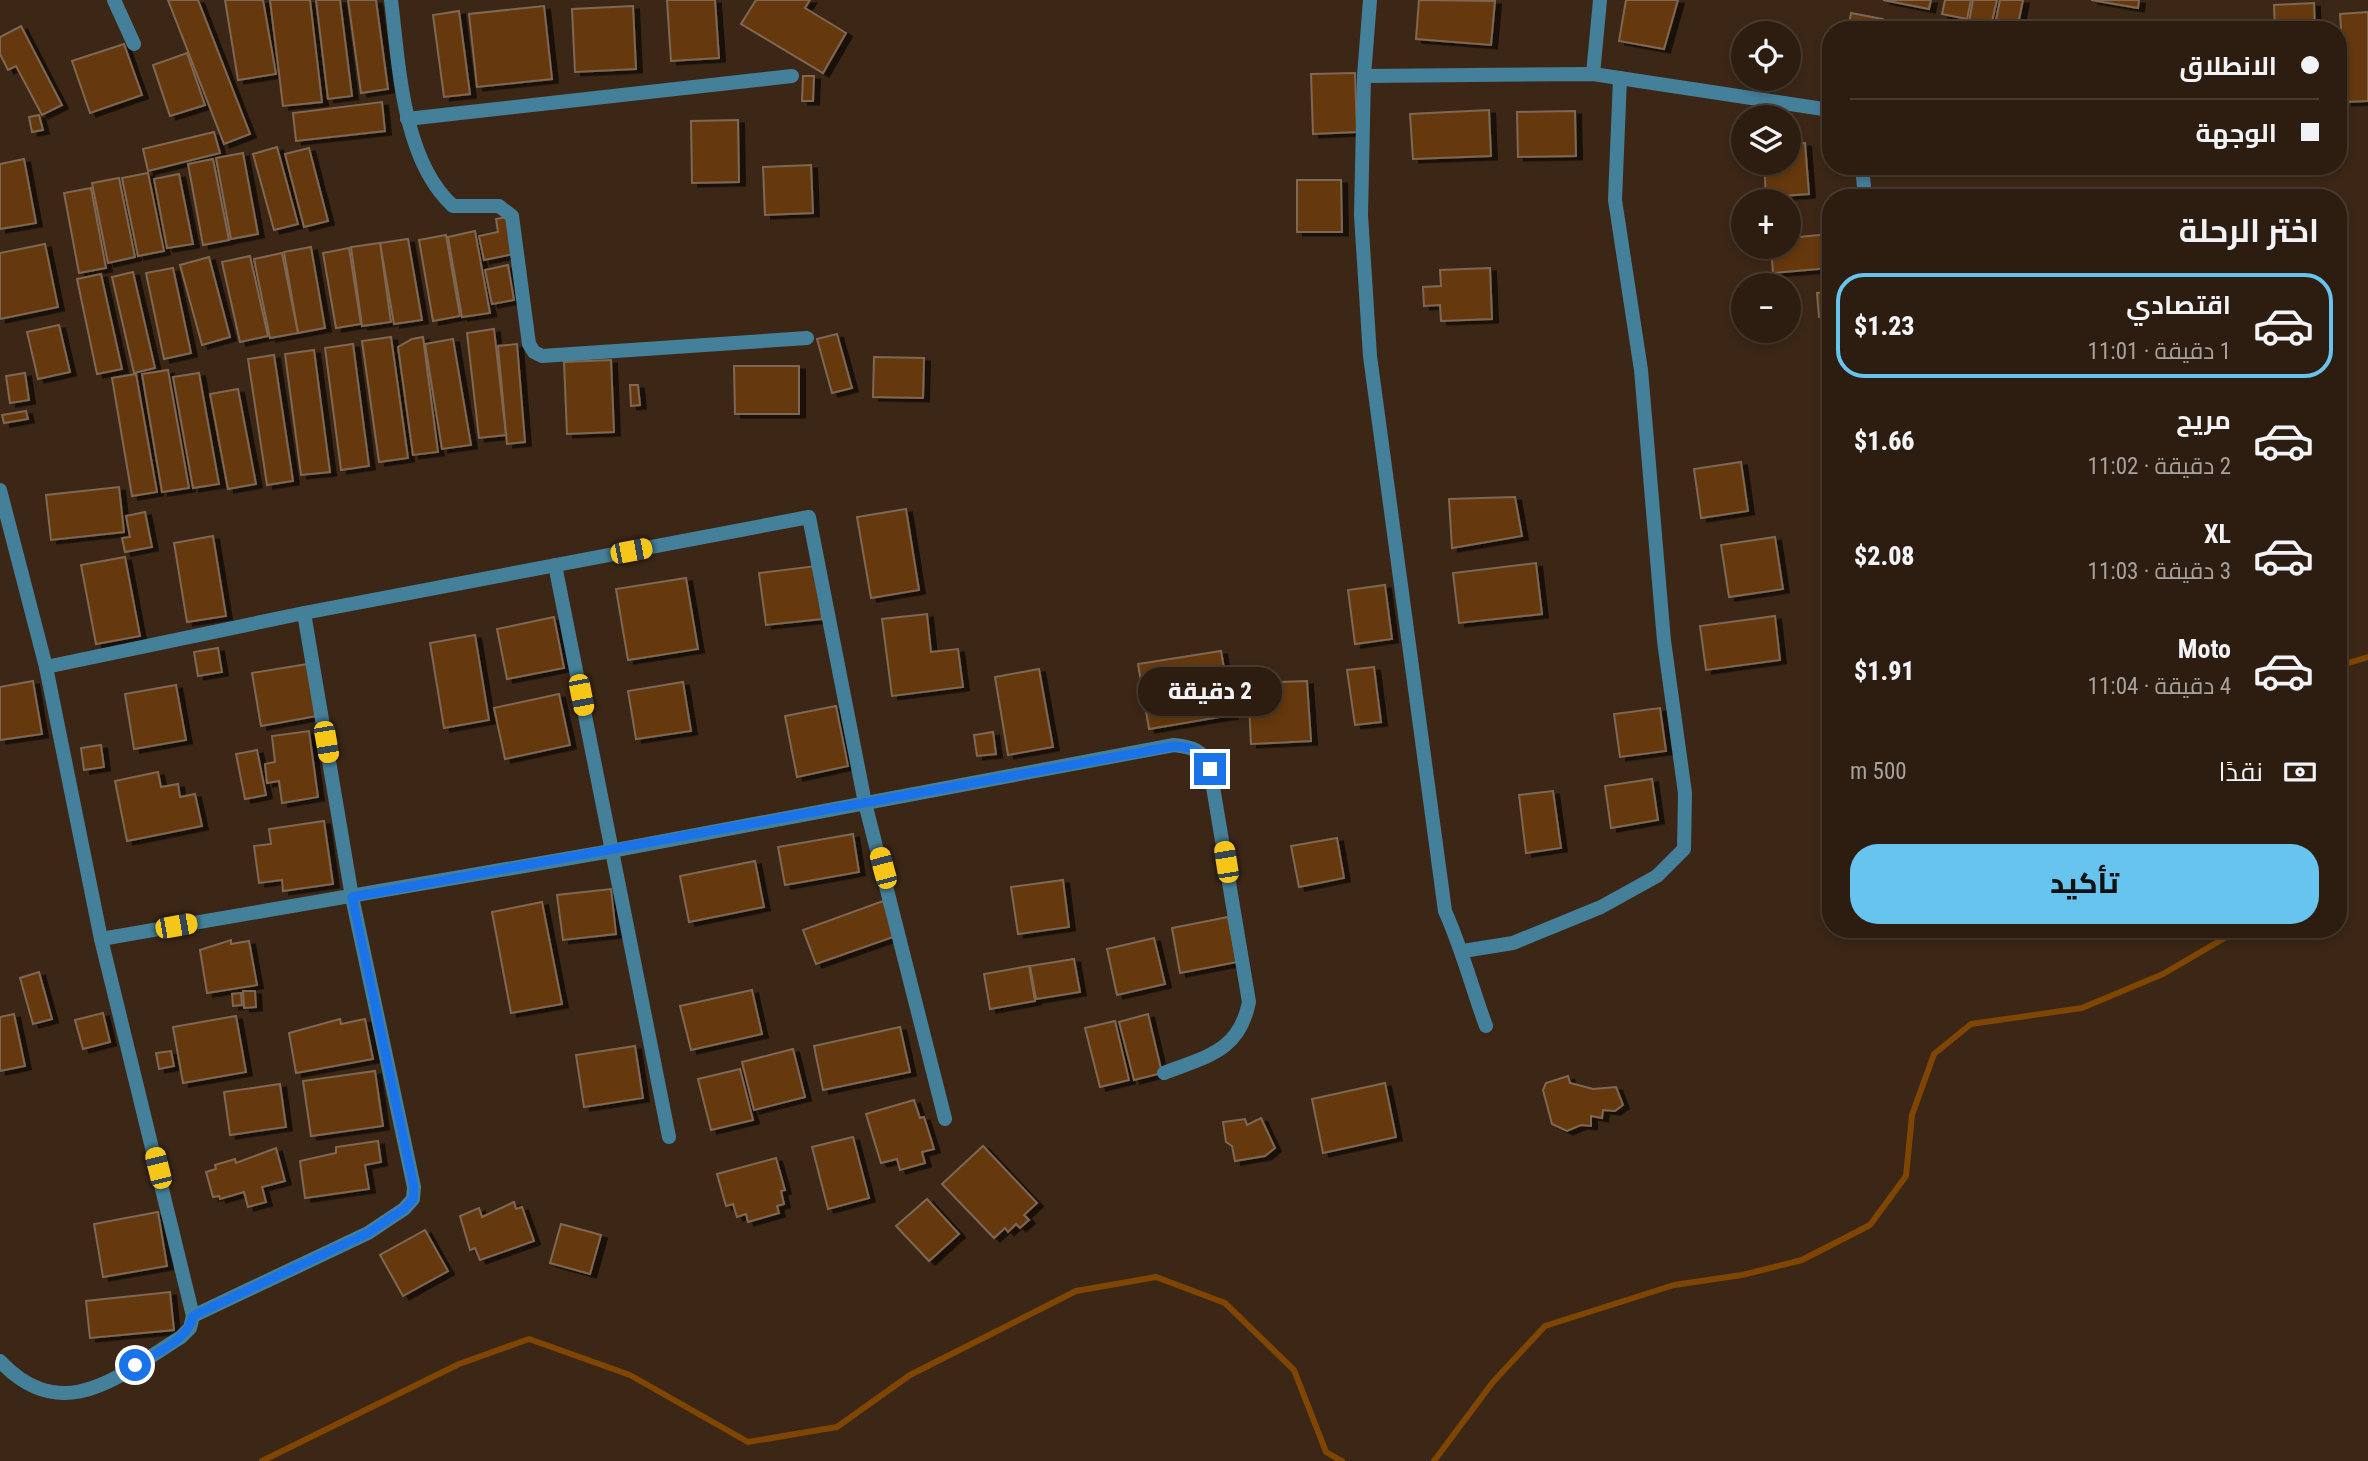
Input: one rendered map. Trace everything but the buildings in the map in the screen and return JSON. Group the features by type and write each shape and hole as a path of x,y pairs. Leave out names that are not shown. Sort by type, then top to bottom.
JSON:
{"street":[{"path":"114,0 134,44"},
{"path":"391,0 407,119 424,161 452,205 466,208 499,206 512,216 529,344 534,352 542,356 807,338"},
{"path":"1370,0 1364,76 1360,215 1370,356 1445,911 1463,951 1469,981 1486,1026"},
{"path":"1593,74 1600,0"},
{"path":"1364,76 1593,74 1822,109"},
{"path":"407,119 792,76"},
{"path":"1463,951 1513,943 1601,907 1657,876 1684,849 1685,793 1664,641 1641,370 1615,200 1620,78"},
{"path":"0,489 46,667 101,939 193,1316 191,1328 181,1337 113,1379 73,1395 53,1394 34,1388 0,1361"},
{"path":"46,667 304,613 809,517 865,803 945,1119"},
{"path":"555,565 669,1138"},
{"path":"193,1316 368,1233 404,1209 413,1199 414,1187 352,897 304,613"},
{"path":"101,939 352,897 1174,746 1191,747 1202,754 1210,769 1249,1002 1245,1024 1221,1050 1164,1073"}],"waterway":[{"path":"2347,663 2368,657"},
{"path":"1434,1461 1493,1382 1545,1326 1674,1285 1742,1275 1802,1260 1870,1225 1906,1176 1912,1115 1934,1054 1971,1024 2082,1008 2163,974 2225,938"},
{"path":"262,1461 459,1364 529,1339 630,1375 748,1442 837,1427 910,1375 1076,1291 1156,1277 1225,1303 1294,1370 1326,1452 1342,1461"}],"route":[{"path":"135,1365 181,1337 191,1328 193,1316 368,1233 404,1209 413,1199 414,1187 352,897 1174,746 1191,747 1202,754 1210,769"}]}
